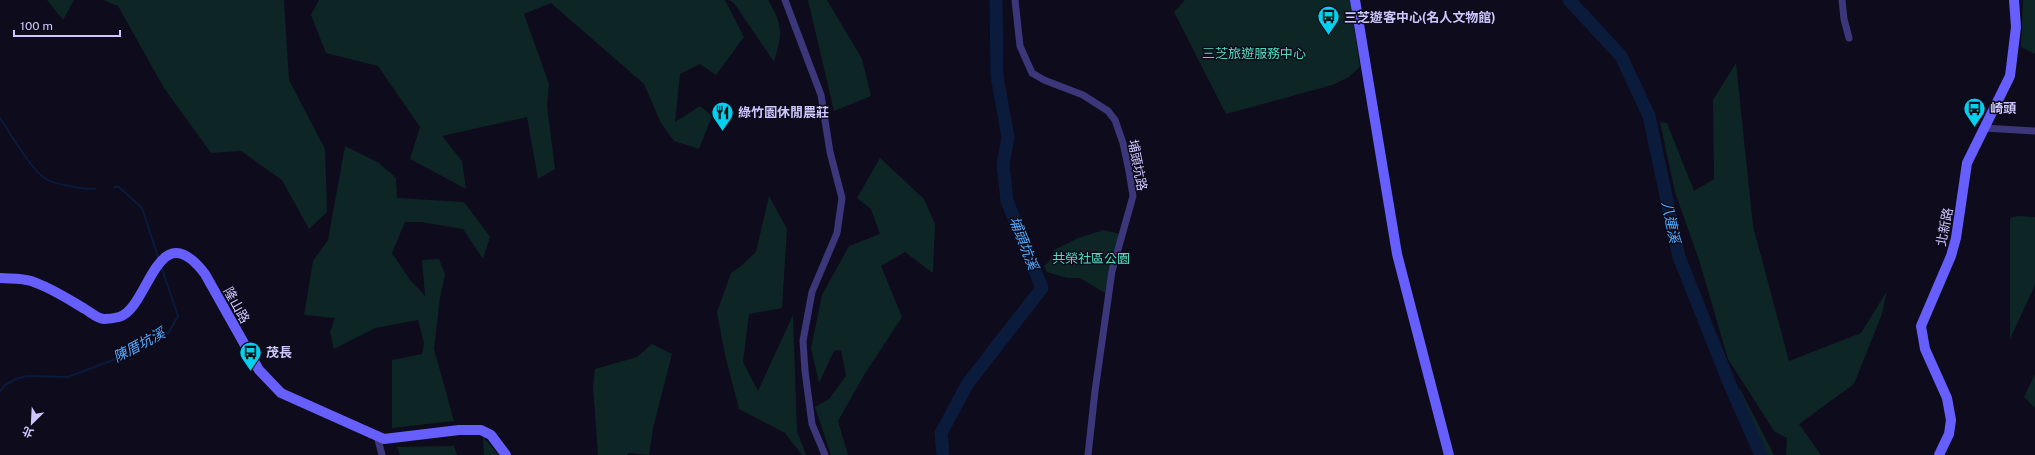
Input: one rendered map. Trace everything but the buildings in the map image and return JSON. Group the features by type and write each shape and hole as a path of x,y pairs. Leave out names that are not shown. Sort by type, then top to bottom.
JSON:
{"street":[{"path":"785,0 821,95 830,152 842,198 837,233 812,292 803,341 805,371 812,424 826,455"},
{"name":"埔頭坑路","path":"1015,0 1020,46 1032,73 1044,80 1084,95 1108,111 1115,120 1129,170 1133,196 1112,271 1095,391 1088,455"},
{"path":"1355,0 1397,254 1449,455"},
{"path":"1842,0 1844,19 1849,38"},
{"name":"北新路","path":"1940,455 1949,434 1951,420 1947,398 1925,349 1921,326 1951,256 1956,238 1967,163 1984,128 1998,104 2010,76 2016,27 2014,0"},
{"path":"1984,128 2035,131"},
{"name":"隆山路","path":"0,278 30,281 55,292 102,319 120,317 130,311 160,262 170,254 185,255 196,263 204,274 259,370 281,393 384,439 459,430 481,430 491,435 506,455"},
{"path":"377,436 382,455"}],"green space":[{"path":"47,0 74,0 63,20"},
{"path":"103,0 284,0 289,80 325,149 327,212 309,229 282,180 241,151 211,153 164,88 118,6"},
{"path":"319,0 725,0 744,37 716,75 700,64 680,74 675,122 700,106 712,116 699,149 674,141 661,123 644,84 551,3 524,14 549,84 547,106 555,169 538,179 527,117 442,136 462,161 466,189 410,159 420,127 378,66 326,53 311,15"},
{"path":"729,0 768,0 777,17 780,30 779,44 774,62 734,3"},
{"path":"808,0 827,0 862,59 871,96 834,111"},
{"name":"三芝旅遊服務中心","path":"1185,0 1350,0 1360,67 1349,77 1332,85 1226,114 1174,12"},
{"path":"2023,0 2035,0 2035,54 2021,47"},
{"path":"1736,63 1753,226 1789,361 1861,333 1887,291 1882,314 1854,384 1799,424 1821,455 1786,455 1787,438 1774,431 1728,359 1699,260 1675,192 1660,122 1667,123 1694,191 1714,179 1713,100"},
{"path":"345,146 379,163 396,178 397,198 464,202 490,237 483,259 463,229 421,222 405,222 392,253 410,280 425,296 422,260 439,259 445,274 440,298 434,349 454,421 392,428 392,360 422,354 424,343 418,320 375,328 334,349 330,332 335,318 304,315 313,261 328,240"},
{"path":"880,158 924,199 935,224 933,273 905,252 881,266 902,317 864,375 838,421 848,455 831,455 815,407 829,399 846,376 841,350 834,351 819,383 811,348 822,295 849,246 880,234 871,209 857,198"},
{"path":"769,196 787,229 782,308 749,314 743,362 758,391 793,315 797,431 806,455 802,455 785,433 739,409 725,355 717,312 731,273 756,252"},
{"path":"2018,216 2035,217 2035,285 2010,339 2010,218"},
{"name":"共榮社區公園","path":"1104,230 1120,234 1107,291 1105,293 1080,278 1067,278 1047,272 1044,266 1049,262 1054,250 1078,238"},
{"path":"652,344 672,354 653,428 649,455 628,453 627,455 598,455 593,386 595,369 637,357"},
{"path":"2035,374 2035,408 2024,397"},
{"path":"1740,389 1774,455 1755,455 1728,392"},
{"path":"483,437 499,455 484,455"},
{"path":"454,446 457,455 400,455 397,447"}],"waterway":[{"name":"埔頭坑溪","path":"943,455 941,433 968,383 1042,288 1007,201 1003,164 1008,137 997,76 996,0"},
{"name":"八連溪","path":"1569,0 1621,56 1649,116 1679,257 1730,385 1761,455"},
{"name":"陳厝坑溪","path":"0,118 15,142 40,175 56,183 95,189"},
{"name":"陳厝坑溪","path":"114,187 119,187 142,208 159,260"},
{"name":"陳厝坑溪","path":"0,391 5,385 16,379 27,376 68,377 129,354 169,332 178,316 161,266"}],"place":[{"name":"三芝遊客中心(名人文物館)","path":"1328,36"},
{"name":"崎頭","path":"1974,128"},
{"name":"綠竹園休閒農莊","path":"723,132"},
{"name":"茂長","path":"251,372"}]}
